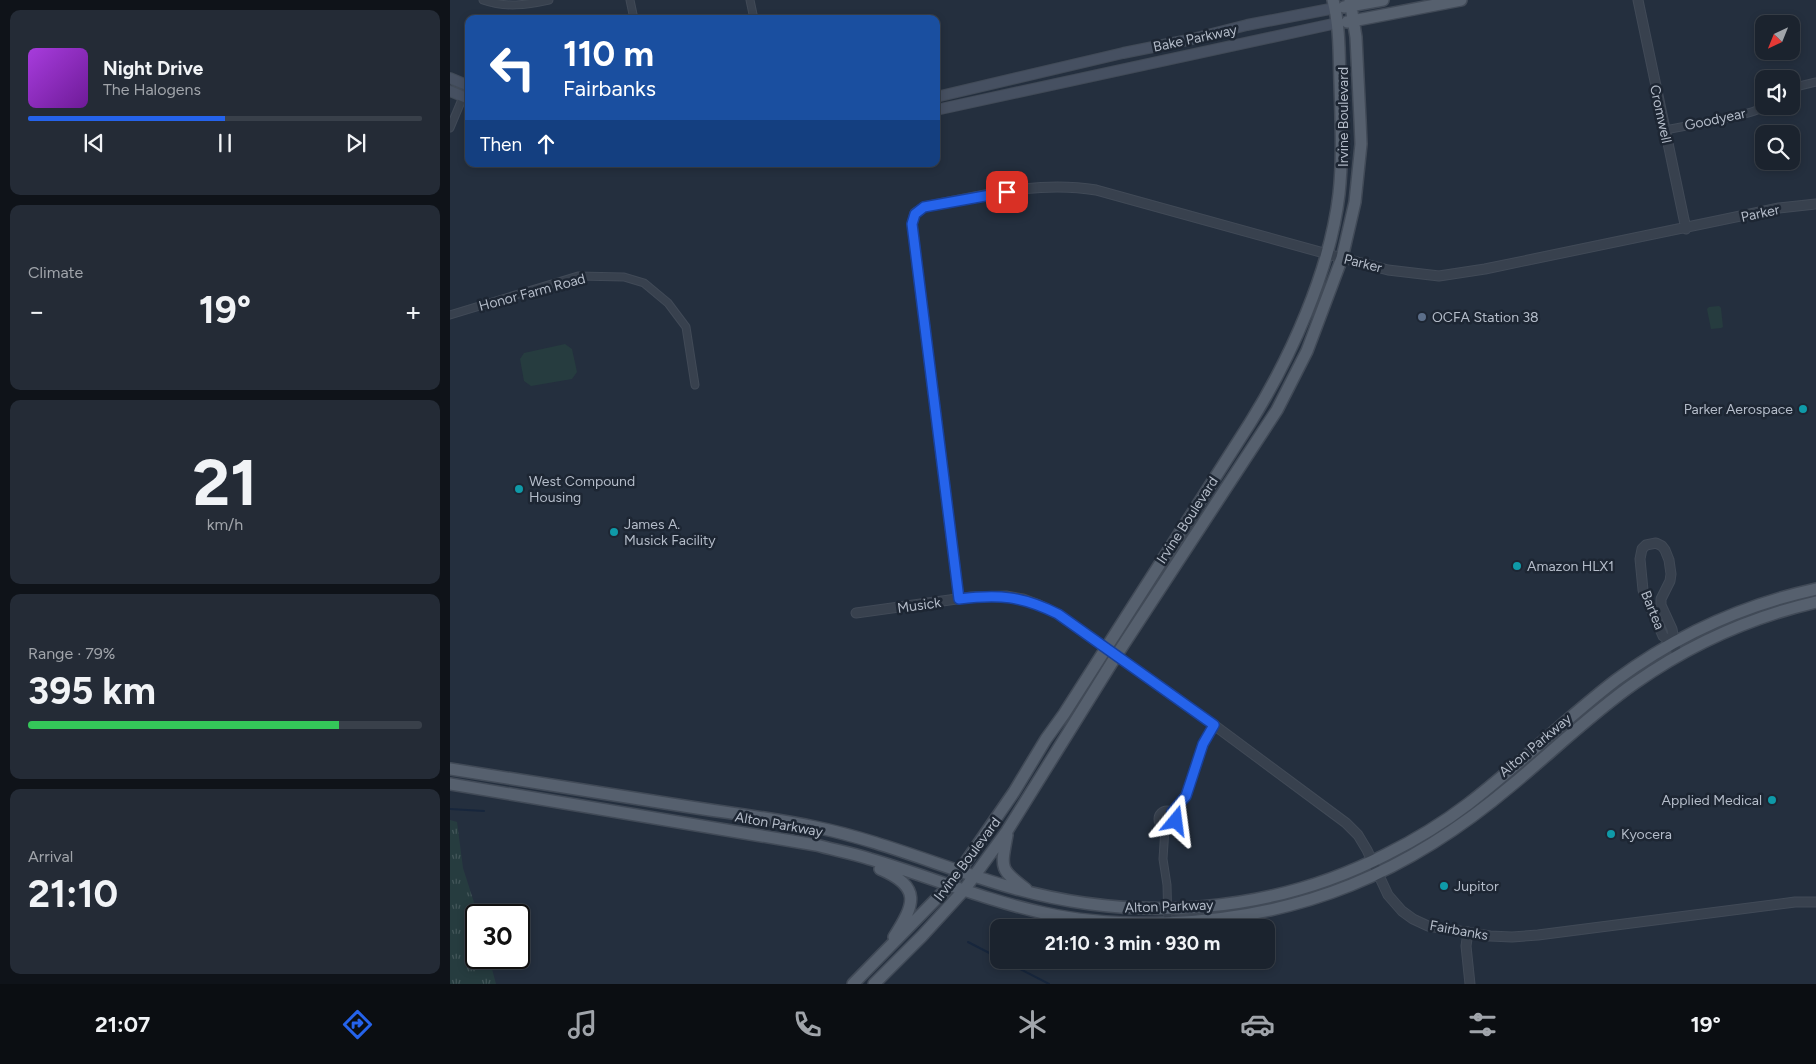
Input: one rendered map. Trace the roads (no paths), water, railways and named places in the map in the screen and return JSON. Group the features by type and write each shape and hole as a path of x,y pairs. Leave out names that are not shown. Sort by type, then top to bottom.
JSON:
{"main road":[{"name":"Bake Parkway","path":"940,96 1123,53 1188,40 1334,4 1383,0"},
{"name":"Bake Parkway","path":"940,109 1338,23 1462,0"},
{"name":"Irvine Boulevard","path":"874,984 964,890 1007,831 1116,656 1277,410 1307,352 1342,258 1355,202 1361,144 1360,83 1351,3"},
{"name":"Irvine Boulevard","path":"853,984 950,886 961,871 1014,792 1263,402 1297,335 1326,254 1339,195 1341,149 1338,23 1334,4"},
{"path":"450,78 465,84"},
{"path":"450,92 465,98"},
{"name":"Alton Parkway","path":"450,769 789,822 884,844 975,876 1032,893 1095,905 1167,909 1216,906 1262,898 1313,885 1372,862 1417,838 1457,812 1614,682 1644,661 1694,632 1745,609 1816,589"},
{"name":"Alton Parkway","path":"1218,919 1270,910 1328,894 1377,874 1424,850 1469,820 1608,703 1646,675 1676,657 1740,626 1779,612 1816,602"},
{"name":"Alton Parkway","path":"450,784 763,835 829,848 870,858 1009,904 1064,917 1082,919"},
{"path":"598,808 601,802 608,801 682,812 688,806"},
{"path":"1007,831 1003,867 1009,876 1032,893"},
{"path":"829,848 892,874 904,883 909,890 910,907 908,914 877,960"}],"street":[{"path":"483,0 513,6 549,0"},
{"path":"630,0 633,15"},
{"path":"750,0 753,15"},
{"name":"Cromwell","path":"1638,0 1686,229"},
{"path":"1800,86 1816,82"},
{"path":"450,128 465,100"},
{"name":"Goodyear","path":"1665,130 1755,111"},
{"name":"Parker","path":"959,599 912,224 915,214 924,207 1023,188 1076,187 1096,190 1342,258 1409,273 1439,276 1455,275 1686,229 1779,208 1816,204"},
{"name":"Honor Farm Road","path":"450,315 578,276 624,277 644,283 668,302 686,327 695,385"},
{"name":"Bartea","path":"1673,644 1664,636 1643,590 1640,559 1642,548 1646,545 1656,543 1662,546 1669,560 1670,581 1660,605 1672,629 1676,657"},
{"name":"Musick","path":"856,613 959,599 1006,596 1023,599 1058,614 1116,656"},
{"name":"Fairbanks","path":"1116,656 1214,725 1346,823 1358,835 1383,887 1394,903 1413,919 1428,926 1512,937 1795,902 1816,902"},
{"path":"1172,812 1186,796 1203,744 1214,725"},
{"path":"1166,810 1172,812 1176,818 1174,824 1172,827 1165,828 1160,824 1159,815 1166,810"},
{"path":"1165,828 1163,859 1167,885 1168,919"},
{"path":"1468,932 1466,946 1470,984"}],"waterway":[{"path":"450,809 484,811"},
{"path":"968,942 990,953"},
{"path":"1020,969 1049,984"}],"place":[{"name":"OCFA Station 38","path":"1422,317"},
{"name":"Parker Aerospace","path":"1803,409"},
{"name":"West Compound Housing","path":"519,489"},
{"name":"James A. Musick Facility","path":"614,532"},
{"name":"Amazon HLX1","path":"1517,566"},
{"name":"Applied Medical","path":"1772,800"},
{"name":"Kyocera","path":"1611,834"},
{"name":"Jupitor","path":"1444,886"}]}
